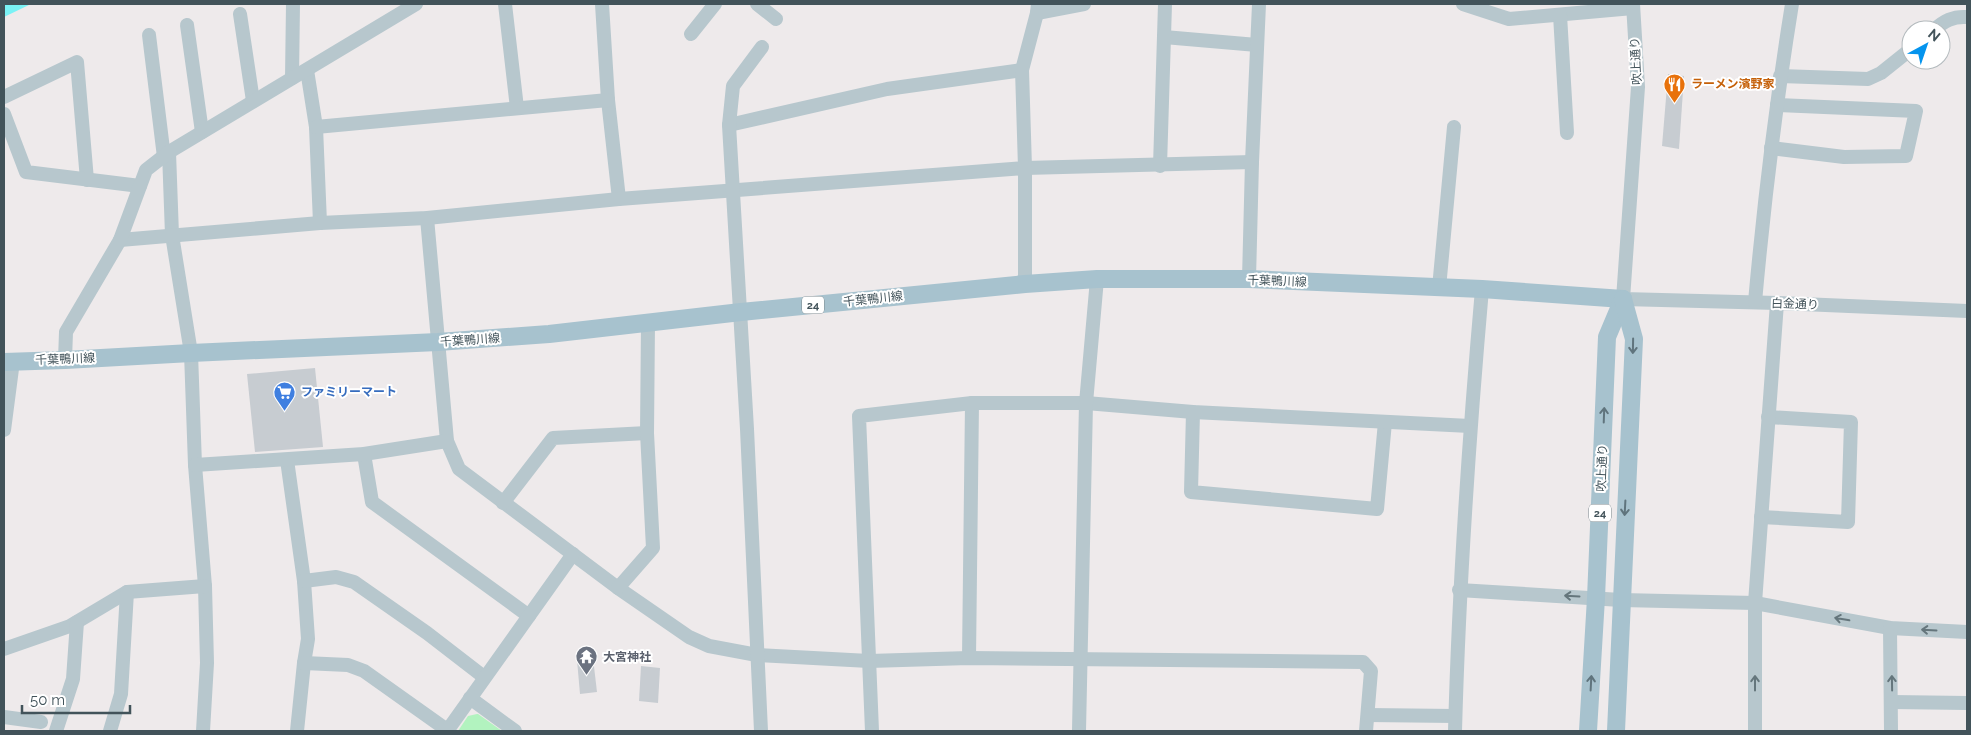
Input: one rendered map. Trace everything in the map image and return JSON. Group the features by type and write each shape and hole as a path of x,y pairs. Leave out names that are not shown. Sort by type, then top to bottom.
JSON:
{"main road":[{"name":"千葉鴨川線","path":"8,361 65,360 438,342 549,334 740,312 1025,284 1097,279 1249,279 1482,289 1623,298"},
{"name":"吹上通り","path":"1588,731 1596,598 1607,337 1623,298"},
{"name":"吹上通り","path":"1616,731 1634,339 1623,298"}],"street":[{"path":"292,78 293,4"},
{"path":"65,360 66,332 120,240 146,170 166,154 416,4"},
{"path":"505,4 517,108"},
{"path":"602,4 608,100 619,199"},
{"path":"691,34 715,4"},
{"path":"757,4 776,19"},
{"path":"1025,284 1025,168 1022,70 1037,8 1084,4"},
{"path":"1160,166 1165,4"},
{"path":"1249,279 1259,4"},
{"path":"1463,4 1509,19 1633,6"},
{"path":"1755,302 1776,104 1792,4"},
{"name":"吹上通り","path":"1623,298 1638,87 1633,6"},
{"path":"240,14 253,101"},
{"path":"1560,14 1567,133"},
{"path":"1946,20 1967,17"},
{"path":"187,25 202,132"},
{"path":"148,35 166,154 172,235 191,353 195,465 205,586 207,663 204,731"},
{"path":"1164,38 1257,45"},
{"path":"761,731 729,125 733,86 762,47"},
{"path":"1780,76 1868,79 1882,73 1901,57"},
{"path":"4,97 77,62 87,180"},
{"path":"306,70 316,127 320,223"},
{"path":"729,125 887,89 1022,70"},
{"path":"316,127 608,100"},
{"path":"1771,148 1844,157 1906,156 1916,111 1776,104"},
{"path":"4,114 26,172 140,186"},
{"path":"1439,288 1454,127"},
{"path":"120,240 320,223 427,218 619,199 1025,168 1160,166 1252,162"},
{"path":"427,218 447,441 459,469 618,588 689,637 709,646 757,655 869,661 969,658 1082,658 1363,662 1371,671 1366,731"},
{"path":"1079,731 1086,403 1097,279"},
{"path":"1454,731 1459,590 1470,426 1482,289"},
{"name":"白金通り","path":"1623,298 1967,311"},
{"path":"1755,731 1755,603 1777,303"},
{"path":"618,588 653,548 647,433 648,323"},
{"path":"4,430 8,361"},
{"path":"969,658 972,403"},
{"path":"872,731 859,416 972,403 1086,403 1193,412 1470,426"},
{"path":"1193,412 1191,492 1377,509 1386,422"},
{"path":"1761,517 1848,522 1851,422 1768,417"},
{"path":"503,503 553,438 647,433"},
{"path":"195,465 364,454 447,441"},
{"path":"364,454 372,502 529,616"},
{"path":"287,460 304,581 308,639 297,731"},
{"path":"304,663 348,665 364,671 447,731 573,554"},
{"path":"304,581 336,577 354,582 427,633 484,677"},
{"path":"4,649 70,626 127,592 205,586"},
{"path":"1459,590 1621,600 1755,603 1890,628 1967,632"},
{"path":"110,731 122,694 127,592"},
{"path":"56,731 73,679 77,622"},
{"path":"1890,628 1891,731"},
{"path":"470,698 515,731"},
{"path":"1892,702 1967,703"},
{"path":"1368,715 1455,716"},
{"path":"4,717 41,722"}],"green space":[{"path":"478,714 502,731 458,731 468,716"}],"water":[{"path":"4,4 31,4 4,17"}],"building":[{"path":"1668,74 1684,76 1679,149 1662,146"},
{"name":"ファミリーマート","path":"315,368 323,447 255,452 247,374"},
{"name":"大宮神社","path":"593,658 597,692 580,694 577,660"},
{"path":"641,666 660,668 658,703 639,701"}],"place":[{"name":"ラーメン濱野家","path":"1675,103"},
{"name":"ファミリーマート","path":"285,411"},
{"name":"大宮神社","path":"587,676"}]}
